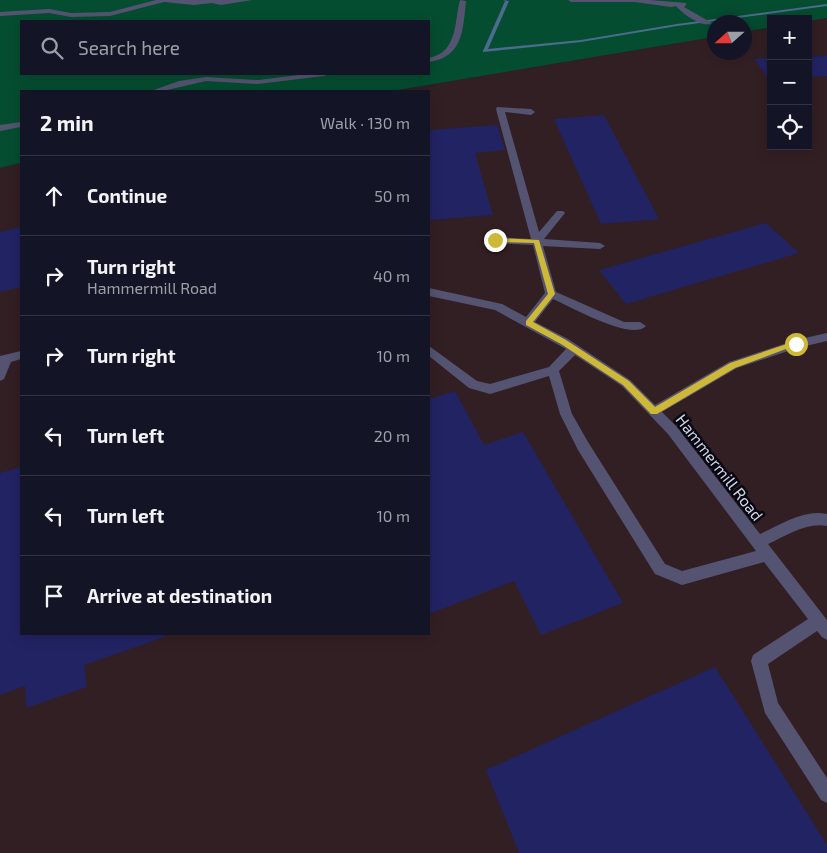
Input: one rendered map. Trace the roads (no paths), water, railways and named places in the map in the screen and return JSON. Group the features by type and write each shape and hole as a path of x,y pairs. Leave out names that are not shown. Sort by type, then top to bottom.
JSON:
{"street":[{"path":"0,14 49,12 70,15 110,14 164,0 221,3 249,0"},
{"path":"430,60 442,57 450,51 459,25 462,0"},
{"path":"571,0 635,0 671,5 679,3 684,4 679,6 685,12 707,23"},
{"path":"158,90 182,83 206,79 243,82 283,80 317,75"},
{"path":"531,112 500,109 551,294"},
{"path":"0,128 20,125"},
{"path":"537,241 560,212"},
{"path":"495,240 600,246"},
{"name":"Hammermill Road","path":"430,292 498,307 574,349 626,383 672,430 823,626"},
{"path":"528,323 551,294"},
{"path":"551,294 623,326 640,326"},
{"path":"654,412 733,366 796,344 827,337"},
{"path":"430,351 473,385 490,388 553,370 574,349"},
{"path":"0,376 3,360 20,355"},
{"path":"553,370 566,414 583,446 660,569 682,578 768,554"},
{"path":"758,542 807,520 821,517 827,520"},
{"path":"823,626 759,661 771,707 827,794"}],"waterway":[{"path":"505,0 507,1 485,51 581,41 677,25 827,5"}]}
